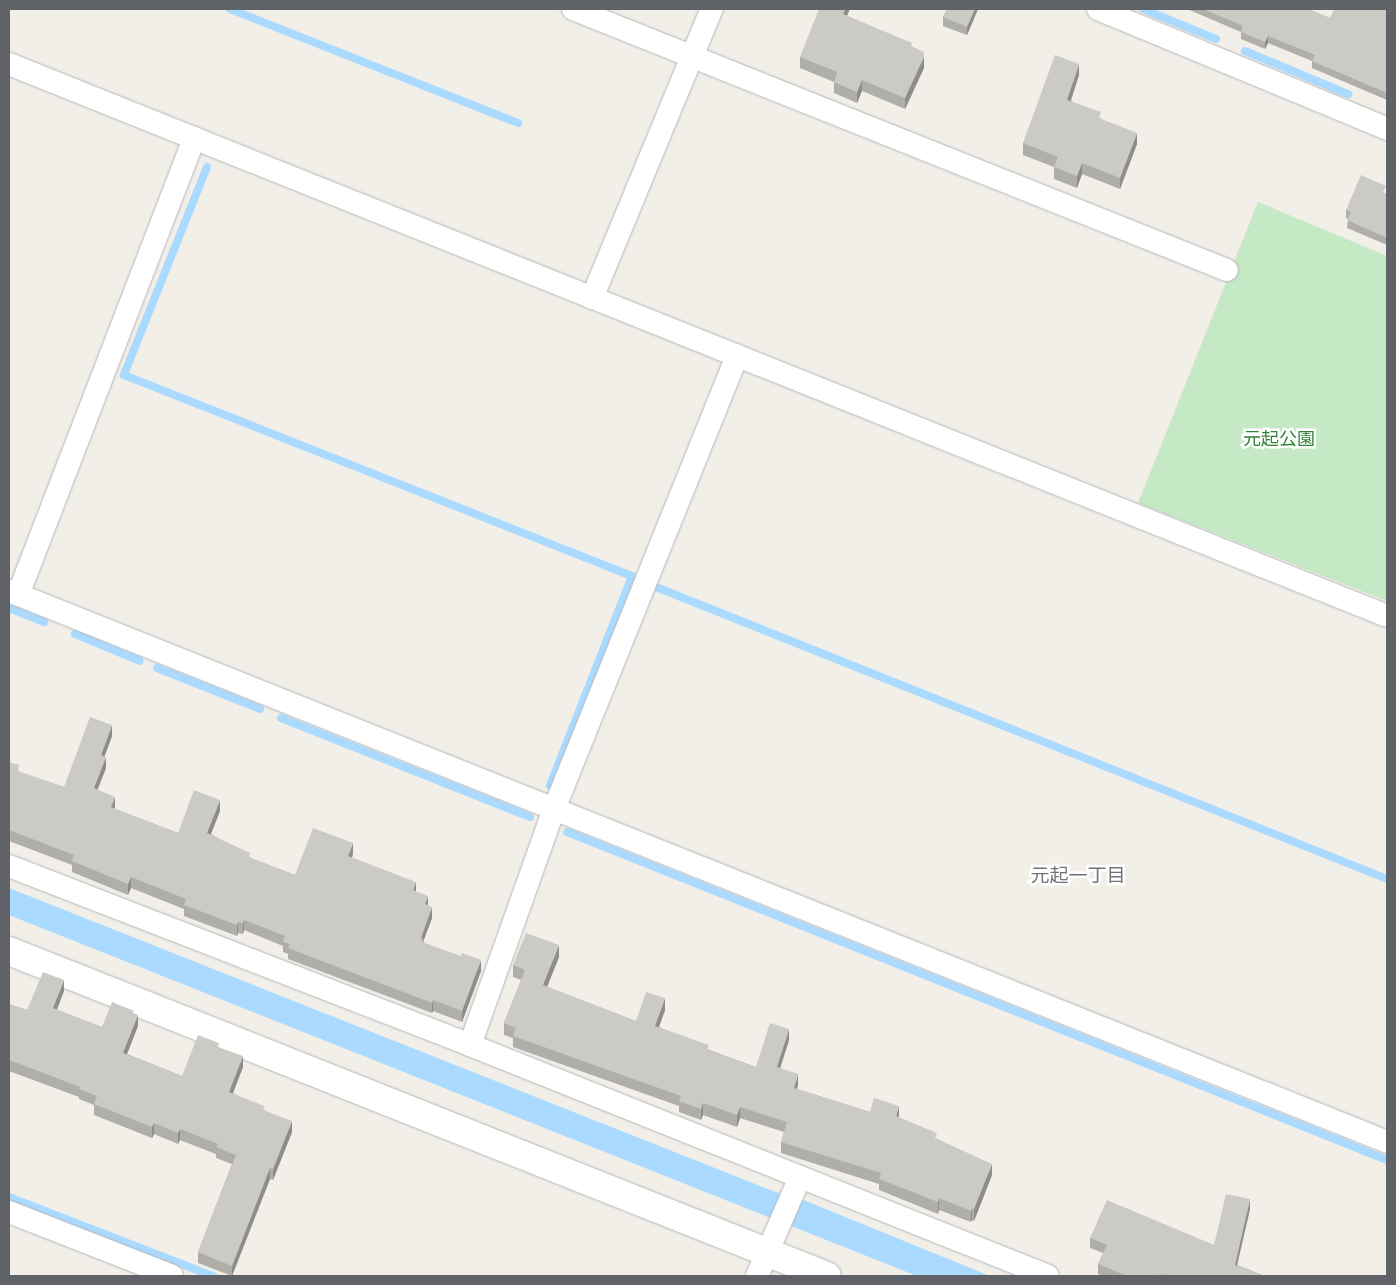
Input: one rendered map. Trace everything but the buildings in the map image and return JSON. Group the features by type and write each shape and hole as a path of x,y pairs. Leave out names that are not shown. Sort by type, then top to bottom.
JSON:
{"street":[{"path":"572,9 1227,270"},
{"path":"592,298 712,9"},
{"path":"1098,9 1387,129"},
{"path":"9,64 1387,616"},
{"path":"194,138 13,593 1387,1142"},
{"path":"470,1045 554,809 737,355"},
{"path":"9,866 470,1045 797,1183 1048,1276"},
{"path":"9,951 766,1255 827,1276"},
{"path":"766,1255 797,1183"},
{"path":"9,1212 172,1276"}],"green space":[{"name":"元起公園","path":"1258,202 1387,256 1387,601 1138,503"}],"water":[{"path":"9,888 770,1190 806,1201 990,1276 917,1276 9,915"}],"waterway":[{"path":"230,9 518,123"},
{"path":"1143,9 1216,39"},
{"path":"1245,51 1348,94"},
{"path":"207,167 124,375 632,576 550,785"},
{"path":"656,587 1387,879"},
{"path":"9,608 44,622"},
{"path":"75,634 140,661"},
{"path":"157,668 260,709"},
{"path":"281,718 530,817"},
{"path":"567,832 1387,1160"},
{"path":"9,1197 213,1276"}],"district":[{"name":"元起一丁目","path":"1078,878"}]}
